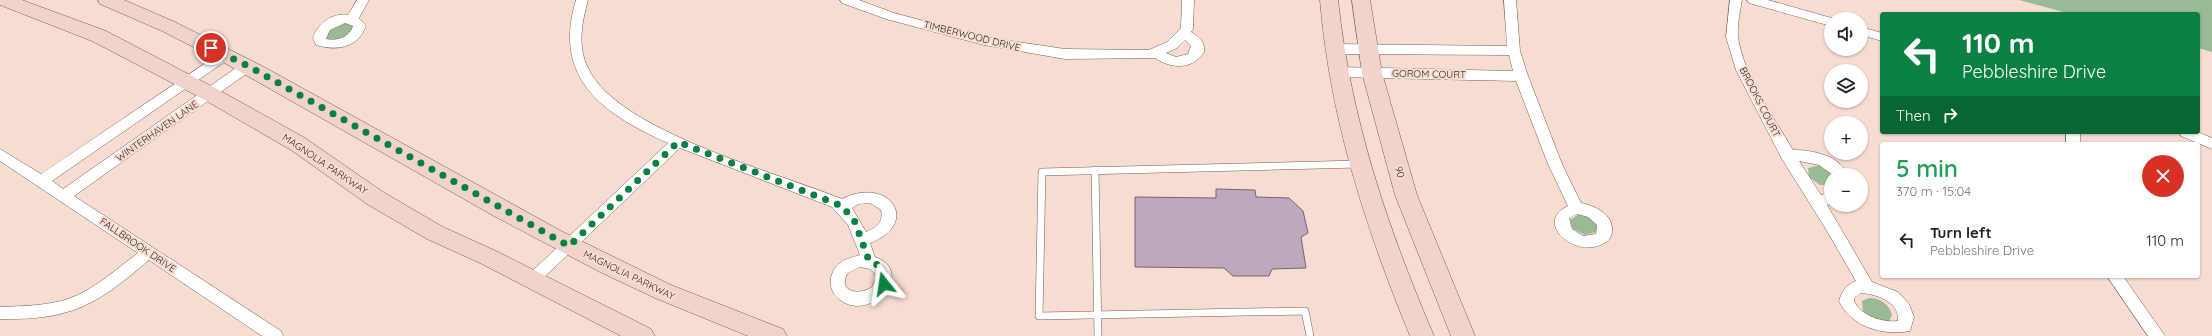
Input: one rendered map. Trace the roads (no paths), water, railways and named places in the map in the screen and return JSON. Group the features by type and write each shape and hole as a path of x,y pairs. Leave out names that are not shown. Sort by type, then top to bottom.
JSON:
{"main road":[{"name":"MAGNOLIA PARKWAY","path":"4,0 99,36 210,94 298,144 375,198 428,229 642,336"},
{"name":"MAGNOLIA PARKWAY","path":"107,0 248,66 569,246 719,317 774,336"},
{"path":"1329,0 1333,49 1337,72 1359,164 1397,276 1422,336"},
{"name":"90","path":"1361,0 1367,49 1372,73 1406,195 1463,336"}],"street":[{"path":"352,19 363,0"},
{"path":"582,0 574,32 576,53 582,72 594,89 610,104 628,117 678,142 842,206 855,222 869,261"},
{"name":"TIMBERWOOD DRIVE","path":"846,0 890,16 950,32 1025,49 1110,56 1151,55 1172,46 1184,33"},
{"path":"1157,53 1169,62 1187,61 1194,58 1198,53 1199,47 1197,41 1184,33 1187,29 1188,0"},
{"path":"1510,0 1514,51 1520,76 1555,164 1576,208"},
{"name":"BROOKS COURT","path":"1736,0 1732,23 1733,42 1739,62 1788,155 1867,287"},
{"path":"1753,0 1824,20"},
{"path":"1868,33 1880,36"},
{"path":"1333,49 1514,51"},
{"path":"42,181 224,55"},
{"name":"WINTERHAVEN LANE","path":"65,195 248,66"},
{"name":"GOROM COURT","path":"1337,72 1520,76"},
{"path":"2190,134 2212,144"},
{"path":"532,280 678,142"},
{"name":"FALLBROOK DRIVE","path":"0,154 65,195 275,336"},
{"path":"1788,155 1819,157 1832,164 1836,168"},
{"path":"842,206 850,200 861,196 882,200 888,207 891,215 889,224 882,232 873,238 861,240"},
{"path":"1817,202 1824,200"},
{"path":"0,313 45,310 68,305 90,295 149,252"},
{"path":"2116,278 2157,336"}],"lane":[{"path":"1310,336 1305,311 1039,316 1042,172 1359,164"},
{"path":"1095,170 1099,315 1098,336"}]}
